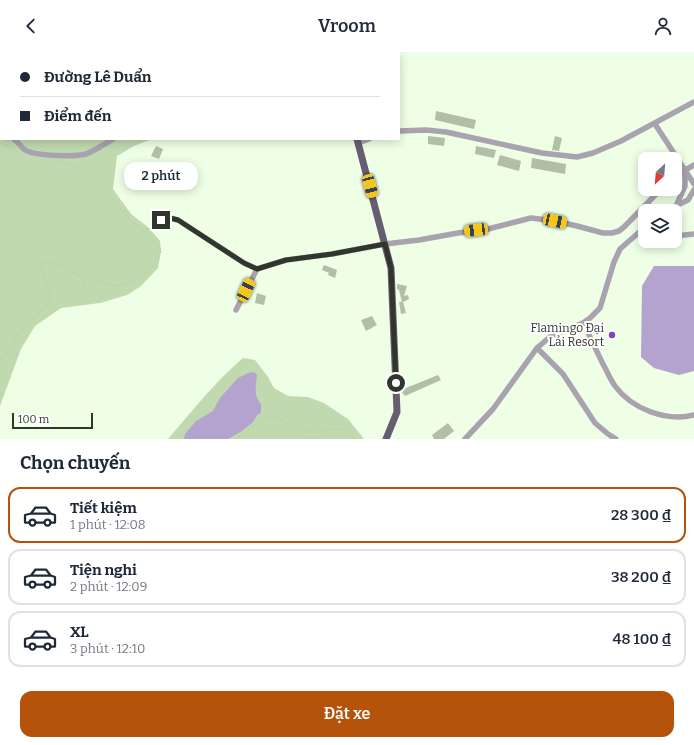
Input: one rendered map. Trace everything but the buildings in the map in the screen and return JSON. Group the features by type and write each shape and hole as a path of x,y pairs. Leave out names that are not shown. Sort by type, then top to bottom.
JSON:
{"main road":[{"path":"358,141 391,268 397,412 386,439"}],"street":[{"path":"400,131 426,130 446,132 542,153 577,157 593,153 621,141 694,102"},
{"path":"655,124 694,184"},
{"path":"15,140 21,147 29,152 72,156 85,154 111,140"},
{"path":"682,172 694,165"},
{"path":"677,204 685,186 685,170"},
{"path":"680,204 688,200 694,190"},
{"path":"161,220 170,218 178,220 244,263 257,269 286,260 488,229 530,218 555,221 603,234 612,234 624,227 654,196"},
{"path":"464,439 493,409 536,348 550,336 583,323 595,314 602,303 614,262 620,249 638,233"},
{"path":"682,235 694,234"},
{"path":"236,310 257,269"},
{"path":"583,323 611,379 620,392 641,408 659,414 681,417 694,415"},
{"path":"536,348 563,374 595,423 616,439"}],"path":[{"path":"0,143 16,149"},
{"path":"0,363 27,322 46,307 51,299 42,271 42,267 45,262 54,262 78,275 85,288 89,290 100,281 118,286 127,284 142,277 151,269 160,255 161,249 121,210 100,181 86,170 52,160"},
{"path":"235,439 262,419 272,417 278,418 308,432 337,429 345,431 352,435 355,439"}],"green space":[{"path":"0,140 149,140 134,146 117,156 113,189 131,214 149,228 160,241 161,251 158,268 141,286 127,295 100,303 61,308 35,326 21,349 0,406"},
{"path":"243,358 255,360 268,377 274,388 288,396 308,397 324,403 348,419 364,439 168,439 213,387"}],"shaded area":[{"path":"654,266 694,266 694,371 679,375 654,368 641,357 642,286"},
{"path":"254,372 257,375 256,394 258,401 261,404 261,413 257,415 253,422 242,431 228,439 184,439 185,434 196,421 213,411 220,398 238,378"}],"place":[{"name":"Flamingo Đại Lải Resort","path":"612,335"}],"route":[{"path":"161,220 173,218 178,220 244,263 257,269 286,260 332,254 385,244 391,268 396,383"}]}
